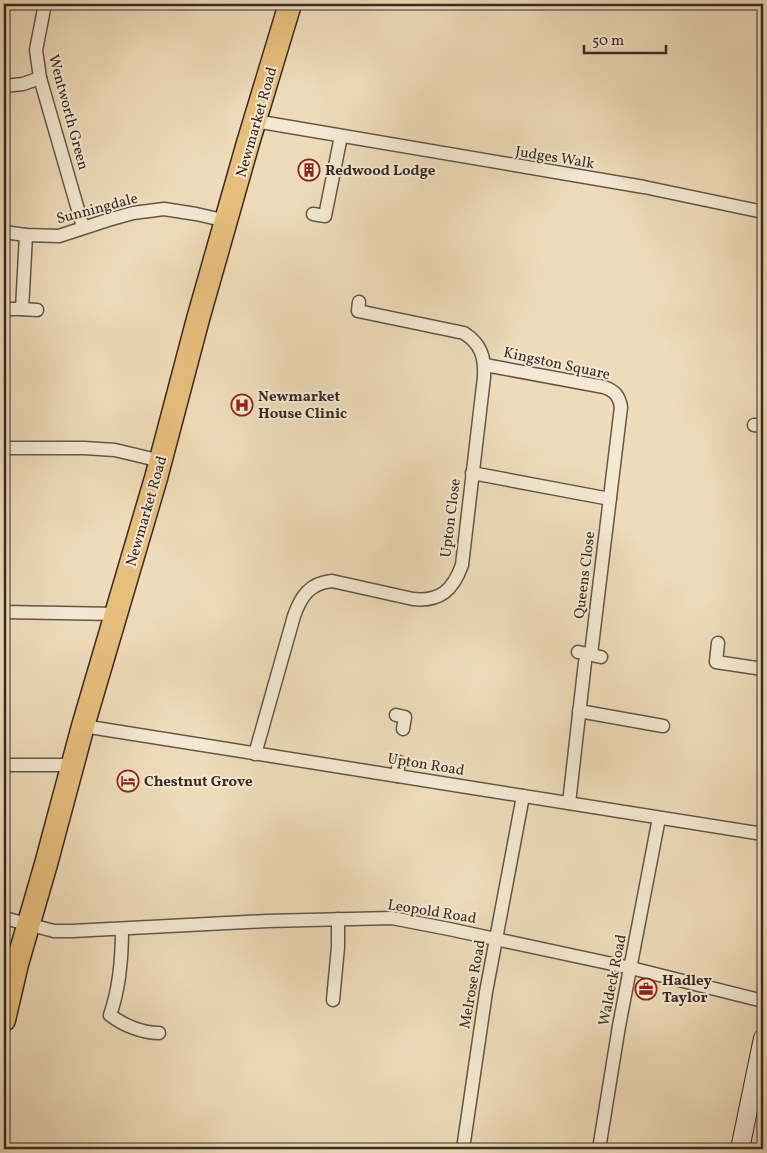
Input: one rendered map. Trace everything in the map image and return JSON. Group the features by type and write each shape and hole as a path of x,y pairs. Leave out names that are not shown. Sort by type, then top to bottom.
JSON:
{"highway":[{"name":"Newmarket Road","path":"4,1020 17,964 72,765 161,460 198,319 290,4"}],"street":[{"name":"Wentworth Green","path":"45,4 36,50 40,78 84,227"},
{"path":"4,86 23,84 40,78"},
{"name":"Judges Walk","path":"255,121 644,187 763,212"},
{"path":"323,216 341,136"},
{"name":"Sunningdale","path":"4,232 59,236 133,213 164,210 196,214 227,221"},
{"path":"22,309 26,235"},
{"path":"9,309 36,310"},
{"name":"Upton Close","path":"255,754 294,616 304,594 312,587 323,582 332,581 413,599 427,600 440,596 450,588 457,578 462,565 484,365 482,351 478,344 464,332 358,311"},
{"name":"Kingston Square","path":"484,365 565,379 613,390 619,398 621,407 610,499"},
{"path":"4,448 115,450 161,460"},
{"path":"472,474 610,499"},
{"name":"Queens Close","path":"568,803 579,711 589,656 610,499"},
{"path":"4,612 117,614"},
{"path":"718,642 716,662 763,669"},
{"path":"579,711 663,726"},
{"name":"Upton Road","path":"83,726 763,834"},
{"path":"397,776 399,762"},
{"path":"4,765 72,765"},
{"name":"Melrose Road","path":"463,1149 486,992 523,796"},
{"name":"Waldeck Road","path":"599,1149 619,1026 660,818"},
{"name":"Leopold Road","path":"4,918 54,931 392,918 496,938 630,968 763,1002"},
{"path":"333,1000 338,947 338,919"},
{"path":"122,929 117,996 110,1015 119,1022 150,1033 159,1033"},
{"path":"740,1149 763,1038"}],"place":[{"name":"Redwood Lodge","path":"309,170"},
{"name":"Newmarket House Clinic","path":"242,405"},
{"name":"Chestnut Grove","path":"128,781"},
{"name":"Hadley Taylor","path":"646,989"}]}
